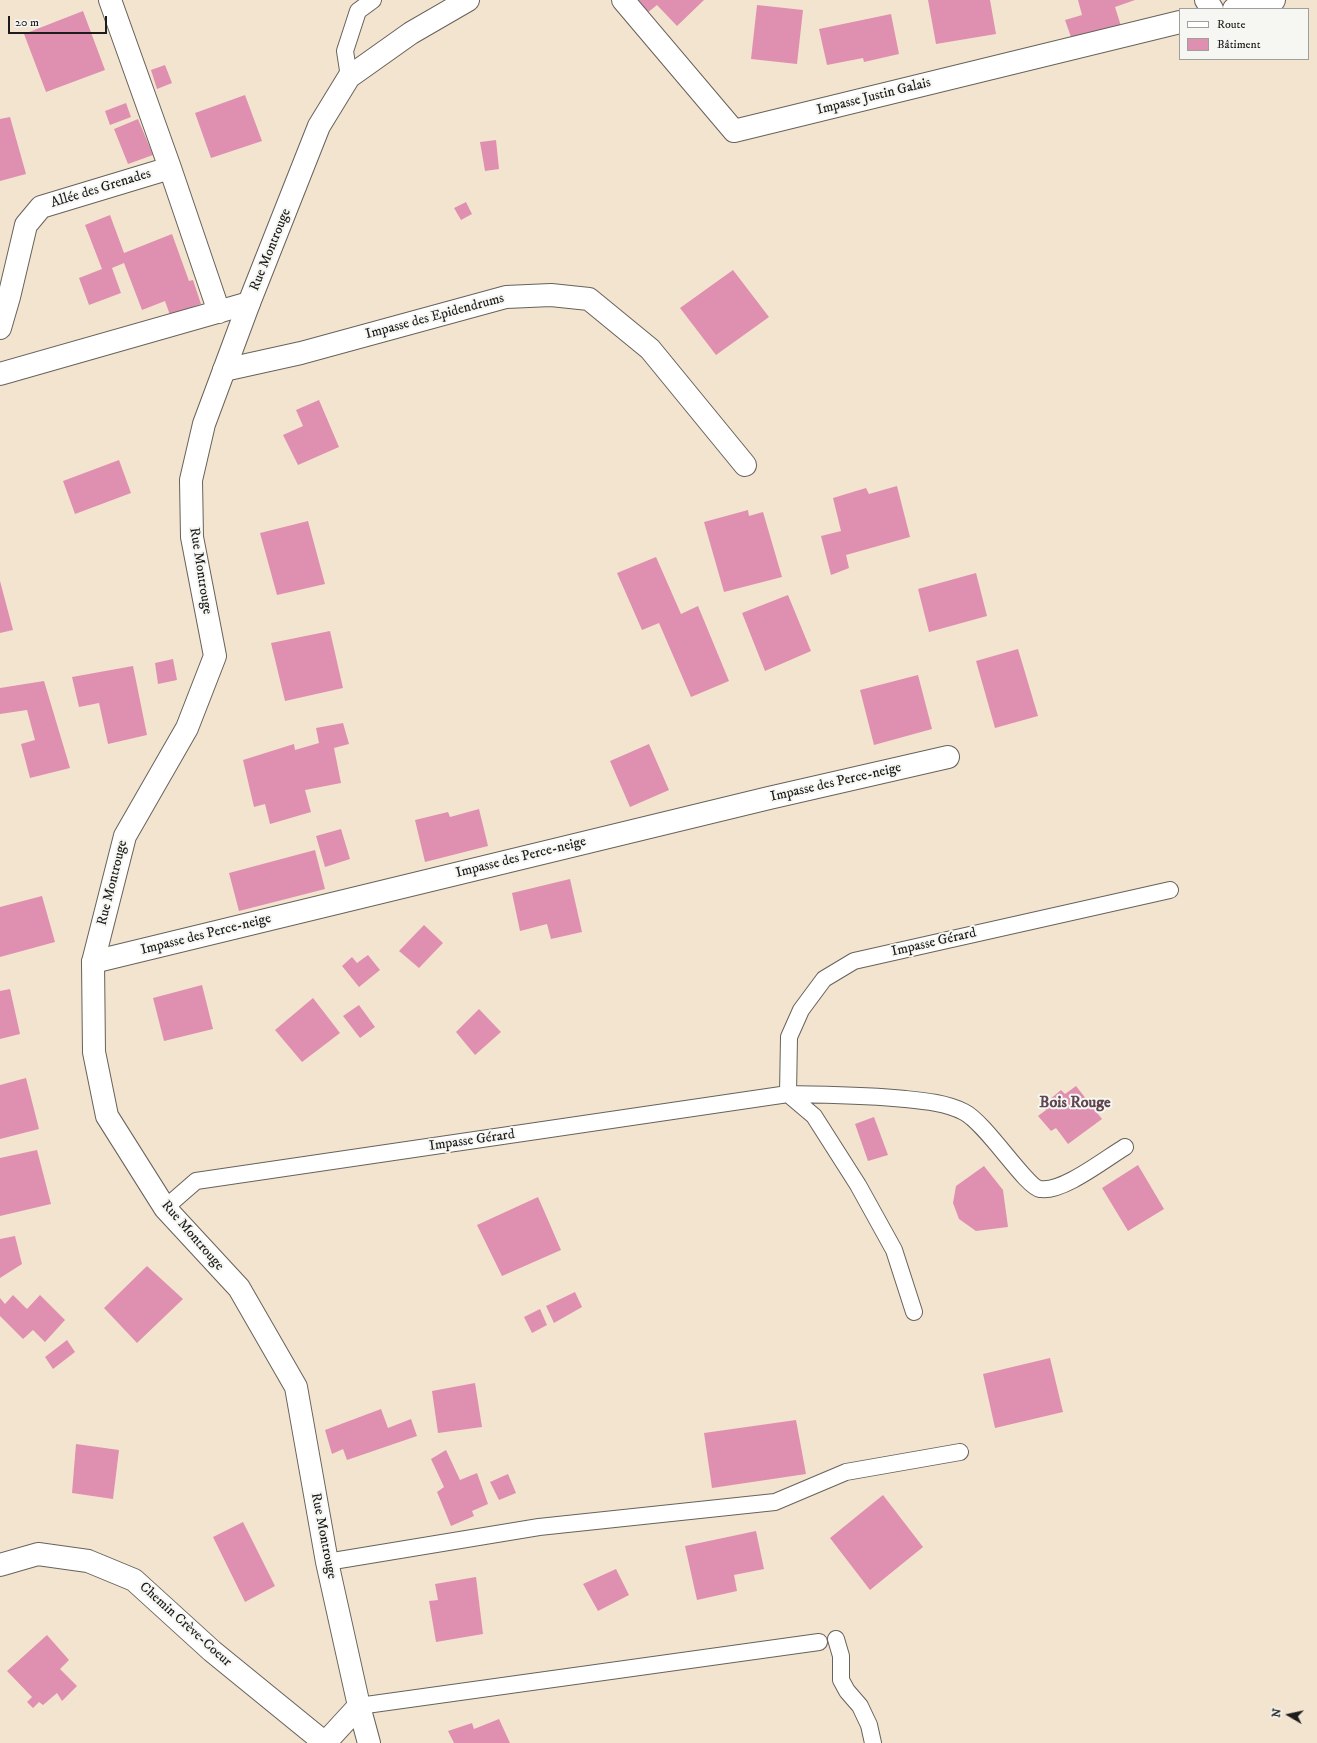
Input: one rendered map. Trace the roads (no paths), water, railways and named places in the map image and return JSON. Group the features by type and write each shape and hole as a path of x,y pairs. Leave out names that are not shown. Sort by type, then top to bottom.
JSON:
{"street":[{"name":"Allée des Grenades","path":"110,0 170,168 219,312"},
{"name":"Rue Montrouge","path":"369,1743 359,1706 327,1562 296,1387 238,1288 165,1208 107,1116 94,1052 93,962 125,836 186,728 215,656 192,537 191,480 204,424 249,303 319,126 349,77 411,33 468,0"},
{"name":"Impasse Justin Galais","path":"623,0 734,131 1179,22"},
{"path":"1238,8 1274,0"},
{"name":"Allée des Grenades","path":"0,328 26,226 41,207 170,168"},
{"name":"Impasse des Epidendrums","path":"224,370 302,353 506,297 551,295 589,299 650,350 745,465"},
{"path":"0,374 249,303"},
{"name":"Impasse des Perce-neige","path":"93,962 754,802 948,757"},
{"name":"Chemin Crève-Coeur","path":"0,1565 38,1554 88,1561 134,1580 212,1651 325,1743"},
{"path":"325,1743 359,1706"}],"lane":[{"path":"349,77 345,51 358,11 373,0"},
{"name":"Impasse Gérard","path":"788,1094 789,1037 801,1010 824,979 854,961 1170,890"},
{"path":"788,1094 814,1116 858,1185 894,1250 914,1312"},
{"name":"Impasse Gérard","path":"165,1208 196,1181 788,1094 888,1097 931,1102 965,1112 988,1132 1029,1182 1038,1189 1050,1190 1063,1185 1125,1147"},
{"path":"327,1562 539,1527 775,1502 846,1472 960,1452"},
{"path":"836,1639 841,1656 841,1680 860,1706 869,1725 873,1743"},
{"path":"359,1706 819,1642"}],"district":[{"name":"Bois Rouge","path":"1075,1104"}]}
